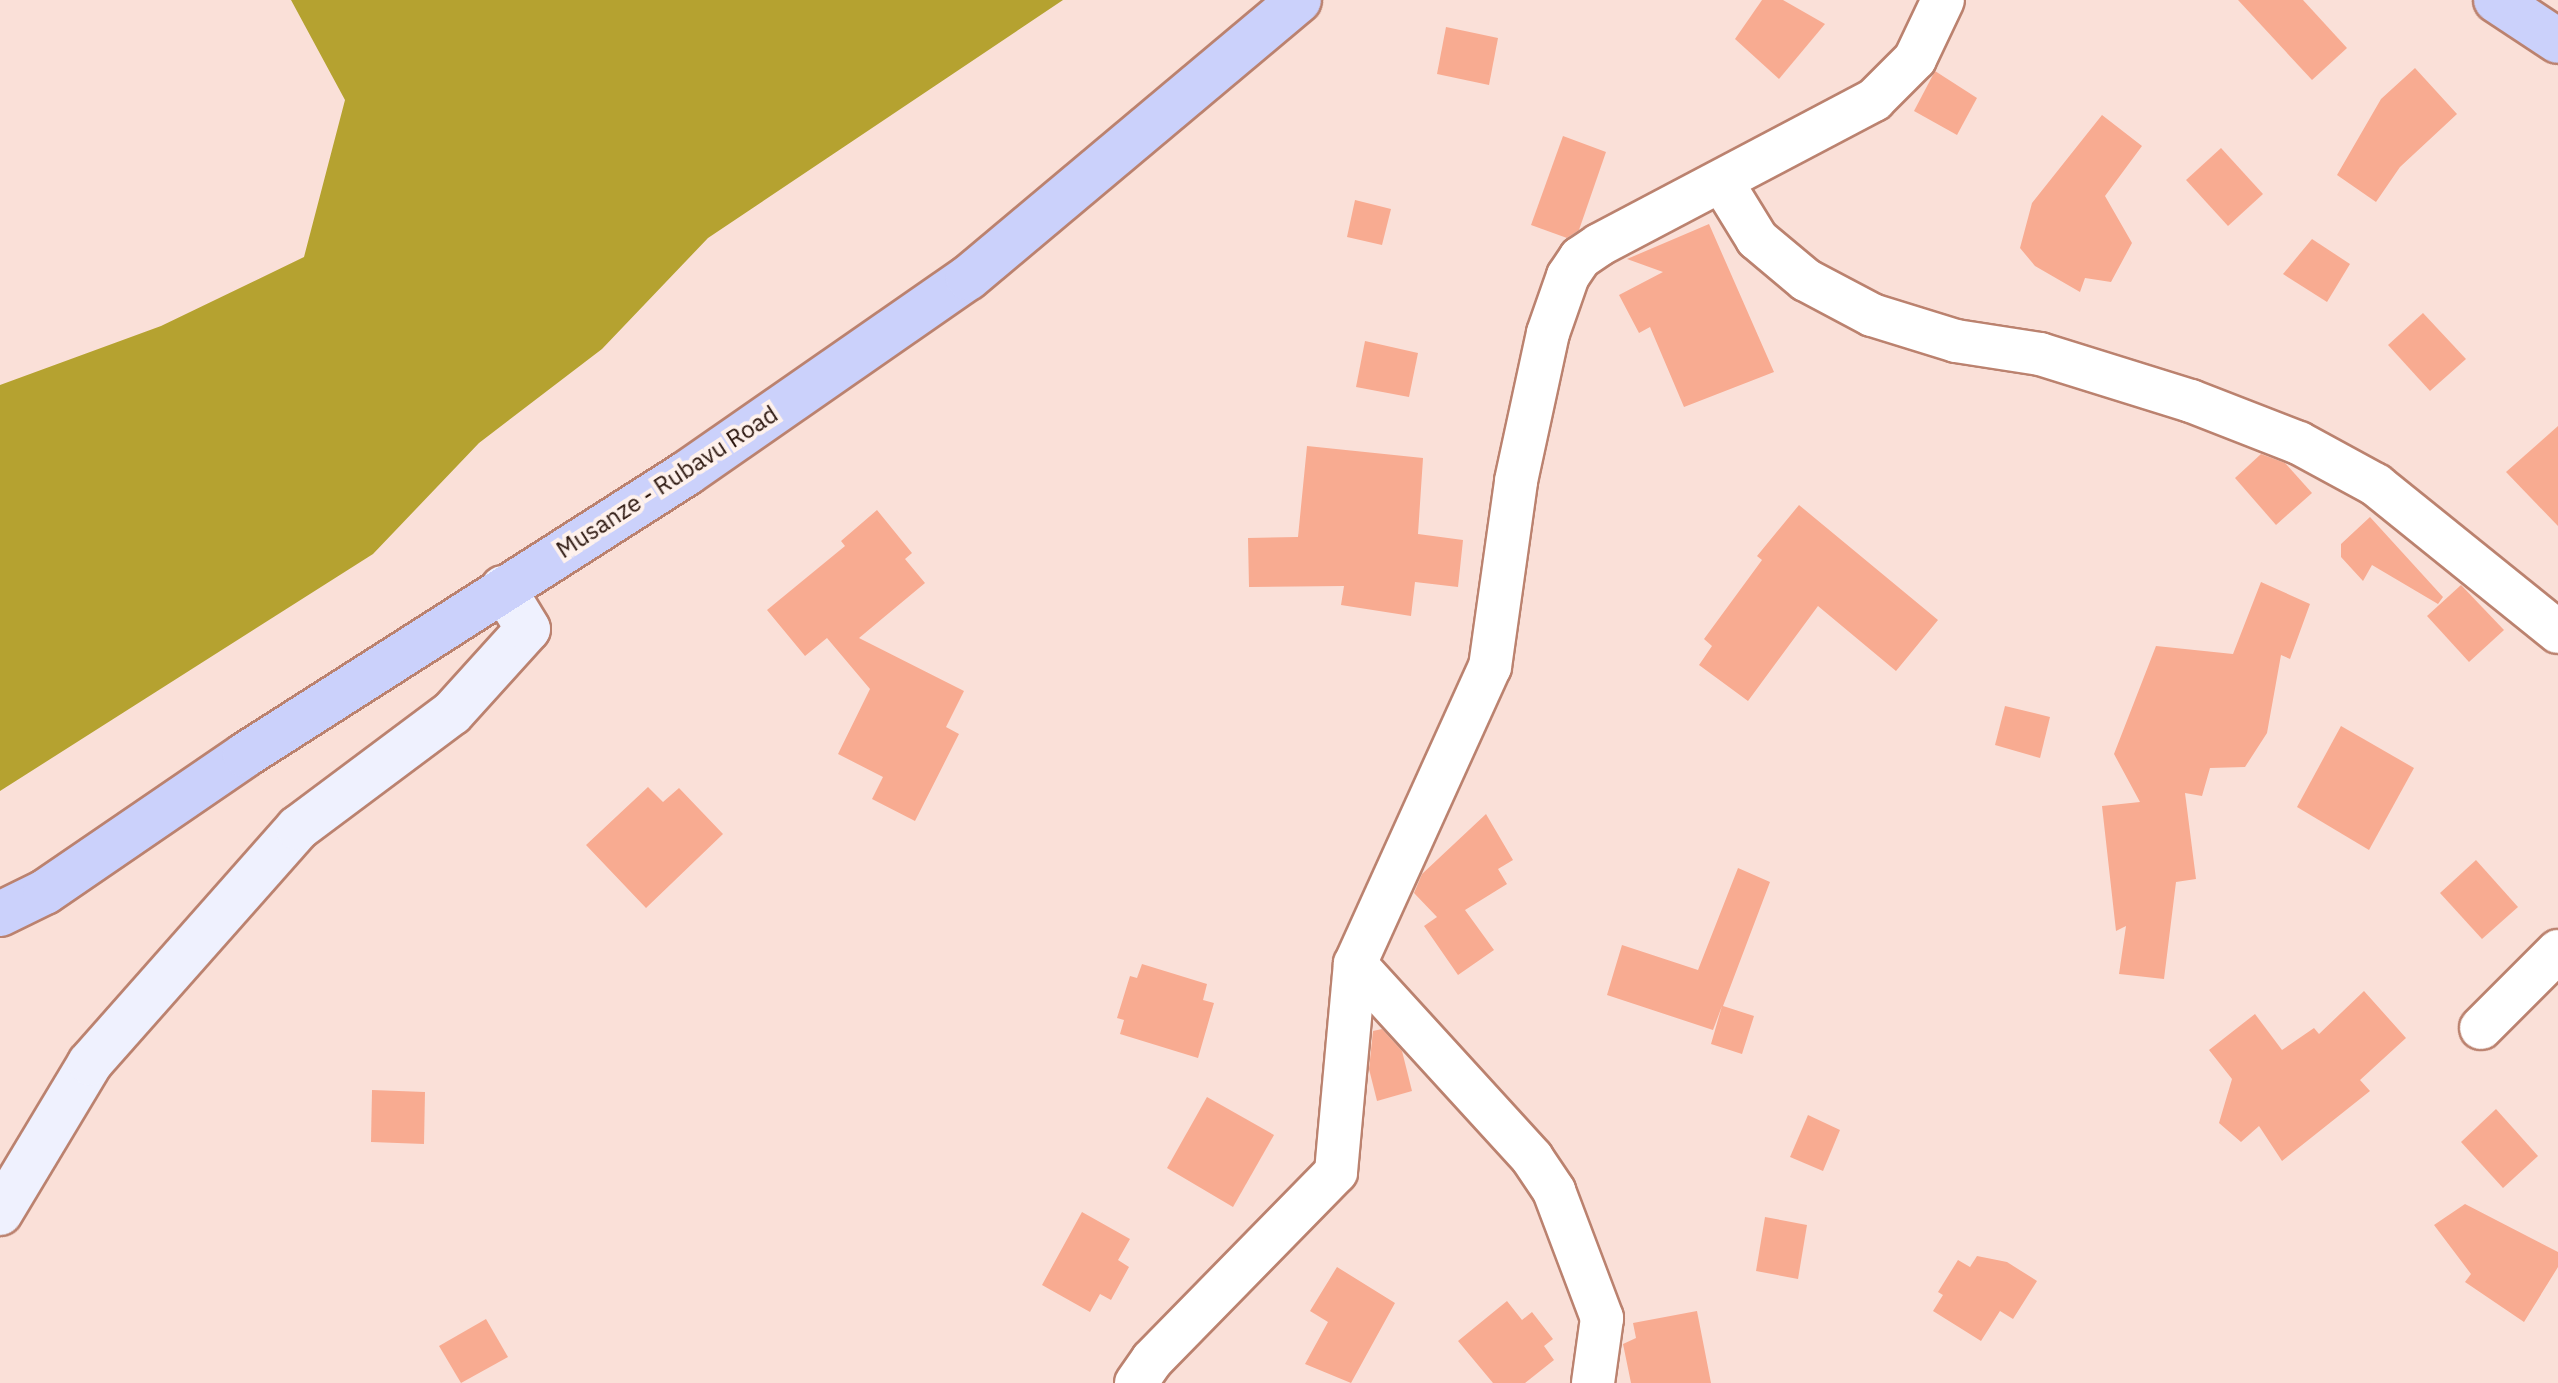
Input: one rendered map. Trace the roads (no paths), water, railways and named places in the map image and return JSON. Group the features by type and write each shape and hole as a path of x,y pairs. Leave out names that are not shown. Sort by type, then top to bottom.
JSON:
{"highway":[{"name":"Musanze - Rubavu Road","path":"0,914 45,892 503,588 687,473 968,278 1299,0"},
{"path":"2496,0 2558,41"}],"main road":[{"path":"0,1213 90,1063 298,828 452,713 528,629 503,588"}],"street":[{"path":"1136,1383 1152,1360 1336,1172 1355,964 1490,667 1516,481 1548,333 1568,276 1580,258 1599,245 1861,108 1889,87 1923,47 1943,0"},
{"path":"1722,182 1775,258 1819,287 1872,315 1956,341 2040,354 2191,401 2299,443 2376,485 2558,632"},
{"path":"2481,1028 2558,951"},
{"path":"1355,964 1532,1158 1554,1191 1602,1318 1593,1383"}]}
